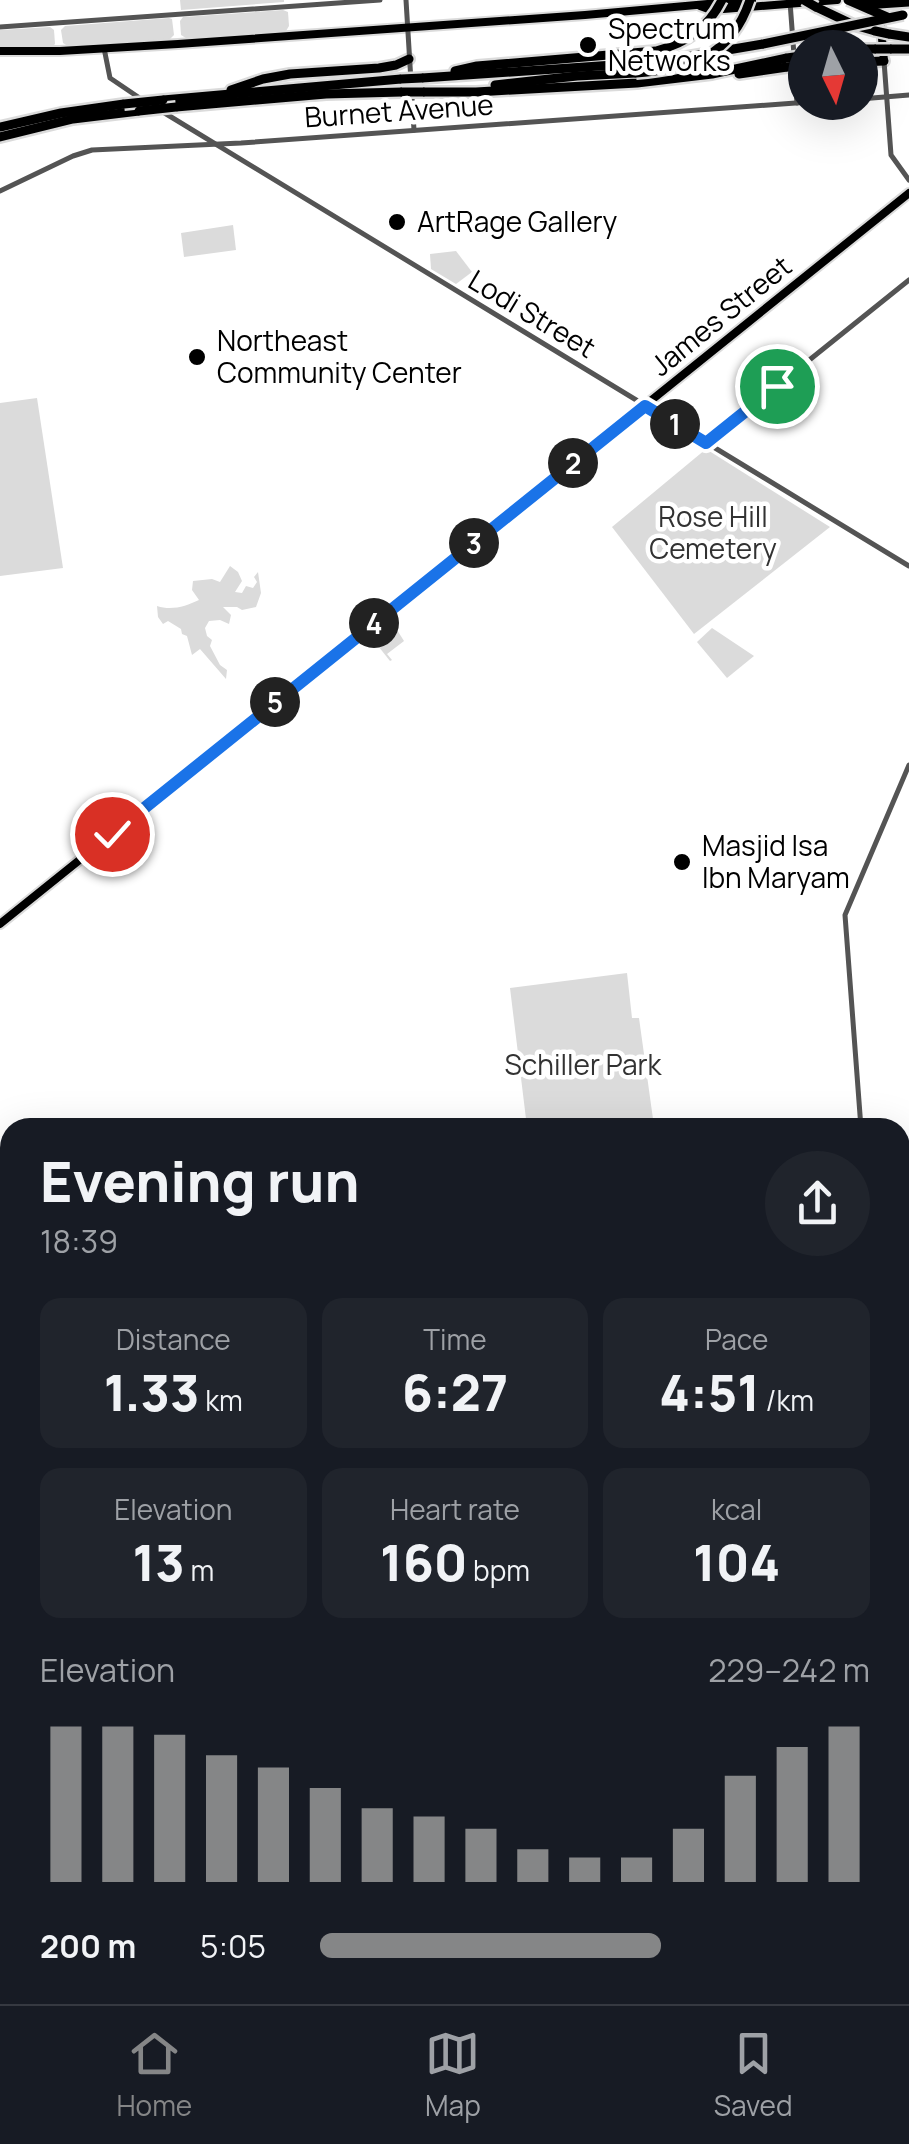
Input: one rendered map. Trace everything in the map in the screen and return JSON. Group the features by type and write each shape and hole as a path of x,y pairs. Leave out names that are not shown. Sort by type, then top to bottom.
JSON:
{"highway":[{"path":"422,78 477,66 656,51 699,32 722,0"},
{"path":"636,78 680,68 712,53 734,32 751,0"},
{"path":"804,0 854,25 909,36"},
{"path":"848,0 889,18 909,22"},
{"path":"857,0 879,4 909,2"},
{"path":"0,126 61,113 220,94 657,62 909,14"},
{"path":"878,48 909,49"},
{"path":"220,94 274,76 379,68 410,59"},
{"path":"878,61 884,61"},
{"path":"0,137 73,120 176,107 326,94 423,92 577,76 698,78 788,63"}],"main road":[{"path":"0,51 407,28 751,0"},
{"path":"699,3 711,10 837,0"},
{"path":"879,0 884,61"},
{"name":"James Street","path":"0,924 909,193"}],"street":[{"path":"0,26 380,0"},
{"path":"406,0 414,130"},
{"path":"790,2 792,30"},
{"name":"Lodi Street","path":"104,48 107,71 114,82 909,566"},
{"path":"884,61 891,155 909,180"},
{"path":"878,98 909,95"},
{"name":"Burnet Avenue","path":"0,190 86,152 788,104"},
{"path":"193,146 196,133"},
{"path":"706,443 909,280"},
{"path":"860,1118 845,915 909,765"}],"green space":[{"path":"180,0 284,0 284,2 181,10"},
{"path":"288,12 286,31 186,38 181,35 183,17"},
{"path":"169,18 174,35 170,39 68,46 63,43 61,30 65,26"},
{"path":"0,30 54,30 52,47 0,47"},
{"path":"233,225 236,250 184,257 181,233"},
{"path":"456,251 472,272 456,284 431,269 430,254"},
{"path":"37,398 63,568 0,576 0,403"},
{"name":"Rose Hill Cemetery","path":"706,449 830,527 694,634 612,527"},
{"path":"230,566 242,581 235,592 242,593 246,586 253,588 258,572 261,593 256,607 223,607 231,615 229,624 209,621 205,628 212,640 210,646 227,670 226,679 200,649 192,655 187,636 168,621 163,624 157,606 179,607 199,600 192,590 193,581 220,582"},
{"path":"392,622 404,641 387,654 390,661 371,637"},
{"path":"712,628 754,656 727,678 697,642"},
{"name":"Schiller Park","path":"627,973 632,1018 639,1018 653,1118 526,1118 510,988"}],"place":[{"name":"Spectrum Networks","path":"588,45"},
{"name":"ArtRage Gallery","path":"397,222"},
{"name":"Northeast Community Center","path":"197,357"},
{"name":"Masjid Isa Ibn Maryam","path":"682,862"}],"route":[{"path":"112,834 645,406 706,443 777,386"}]}
